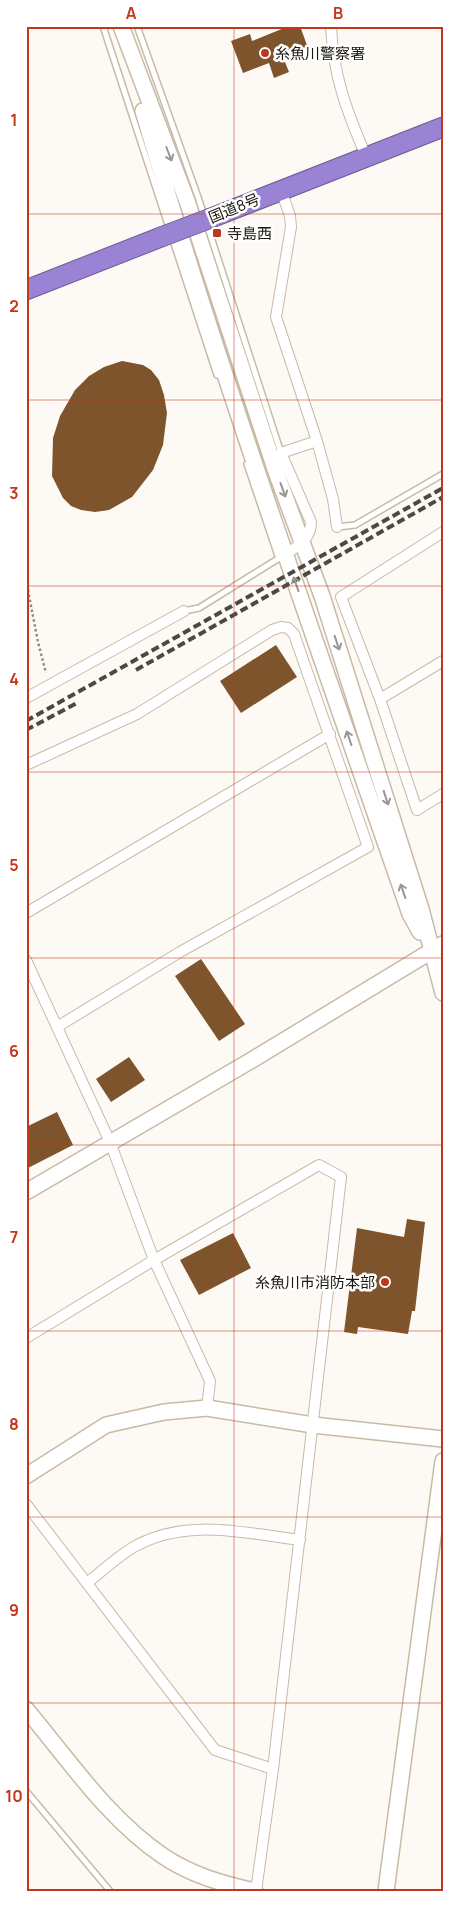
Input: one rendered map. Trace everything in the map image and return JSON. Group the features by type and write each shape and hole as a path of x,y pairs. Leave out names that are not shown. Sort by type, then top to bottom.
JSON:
{"highway":[{"name":"国道8号","path":"26,290 443,127"}],"street":[{"path":"114,26 143,111 185,254 282,556 410,914 437,948"},
{"path":"121,26 187,200 276,472 322,596 421,909 437,948 443,993"},
{"path":"331,26 332,59 344,104 366,156"},
{"path":"281,190 290,216 291,227 276,317 317,441 333,499 337,527"},
{"path":"282,556 302,542 311,532 311,522 288,473 281,453 317,441"},
{"path":"443,532 341,597 380,699 417,810 443,794"},
{"path":"26,698 50,687 184,611"},
{"path":"26,765 137,714 272,630 281,627 288,628 294,634 368,847 180,952 57,1027"},
{"path":"380,699 443,661"},
{"path":"26,913 330,734"},
{"path":"26,1192 252,1060 437,948"},
{"path":"26,960 110,1142 154,1260 210,1381 206,1408"},
{"path":"26,1338 154,1260 319,1164 341,1177 273,1769 255,1891 224,1884 201,1876 165,1857 140,1839 96,1792 26,1709"},
{"path":"26,1476 106,1425 164,1412 206,1408 313,1425 443,1439"},
{"path":"386,1891 443,1460"},
{"path":"26,1504 215,1750 273,1769"},
{"path":"86,1583 132,1548 162,1535 200,1528 300,1540"}],"lane":[{"path":"102,26 220,384"},
{"path":"137,26 198,197 281,453"},
{"path":"184,611 199,608 282,556 246,460"},
{"path":"337,527 355,525 443,474"},
{"path":"26,1791 110,1891"}],"path":[{"path":"26,580 38,642 50,687"}],"building":[{"name":"糸魚川警察署","path":"289,26 300,26 308,48 283,57 289,72 274,78 269,63 243,73 231,41 250,34 252,41"},
{"path":"122,361 143,365 151,370 159,380 167,413 163,445 153,470 132,497 109,510 95,512 81,510 71,506 63,498 52,476 53,438 60,416 75,390 89,376 104,367"},
{"path":"276,645 297,677 241,713 220,681"},
{"path":"201,959 245,1024 219,1041 175,976"},
{"path":"129,1057 145,1080 111,1102 96,1079"},
{"path":"57,1112 73,1145 26,1169 26,1127"},
{"name":"糸魚川市消防本部","path":"407,1219 425,1222 415,1311 412,1311 408,1334 358,1327 357,1334 344,1332 357,1228 404,1237"},
{"path":"233,1233 251,1268 199,1295 180,1260"}],"railway":[{"path":"26,721 443,488"},
{"path":"136,670 443,497"},
{"path":"26,730 79,702"}],"place":[{"name":"糸魚川警察署","path":"265,53"},
{"name":"寺島西","path":"217,233"},
{"name":"糸魚川市消防本部","path":"385,1282"}]}
